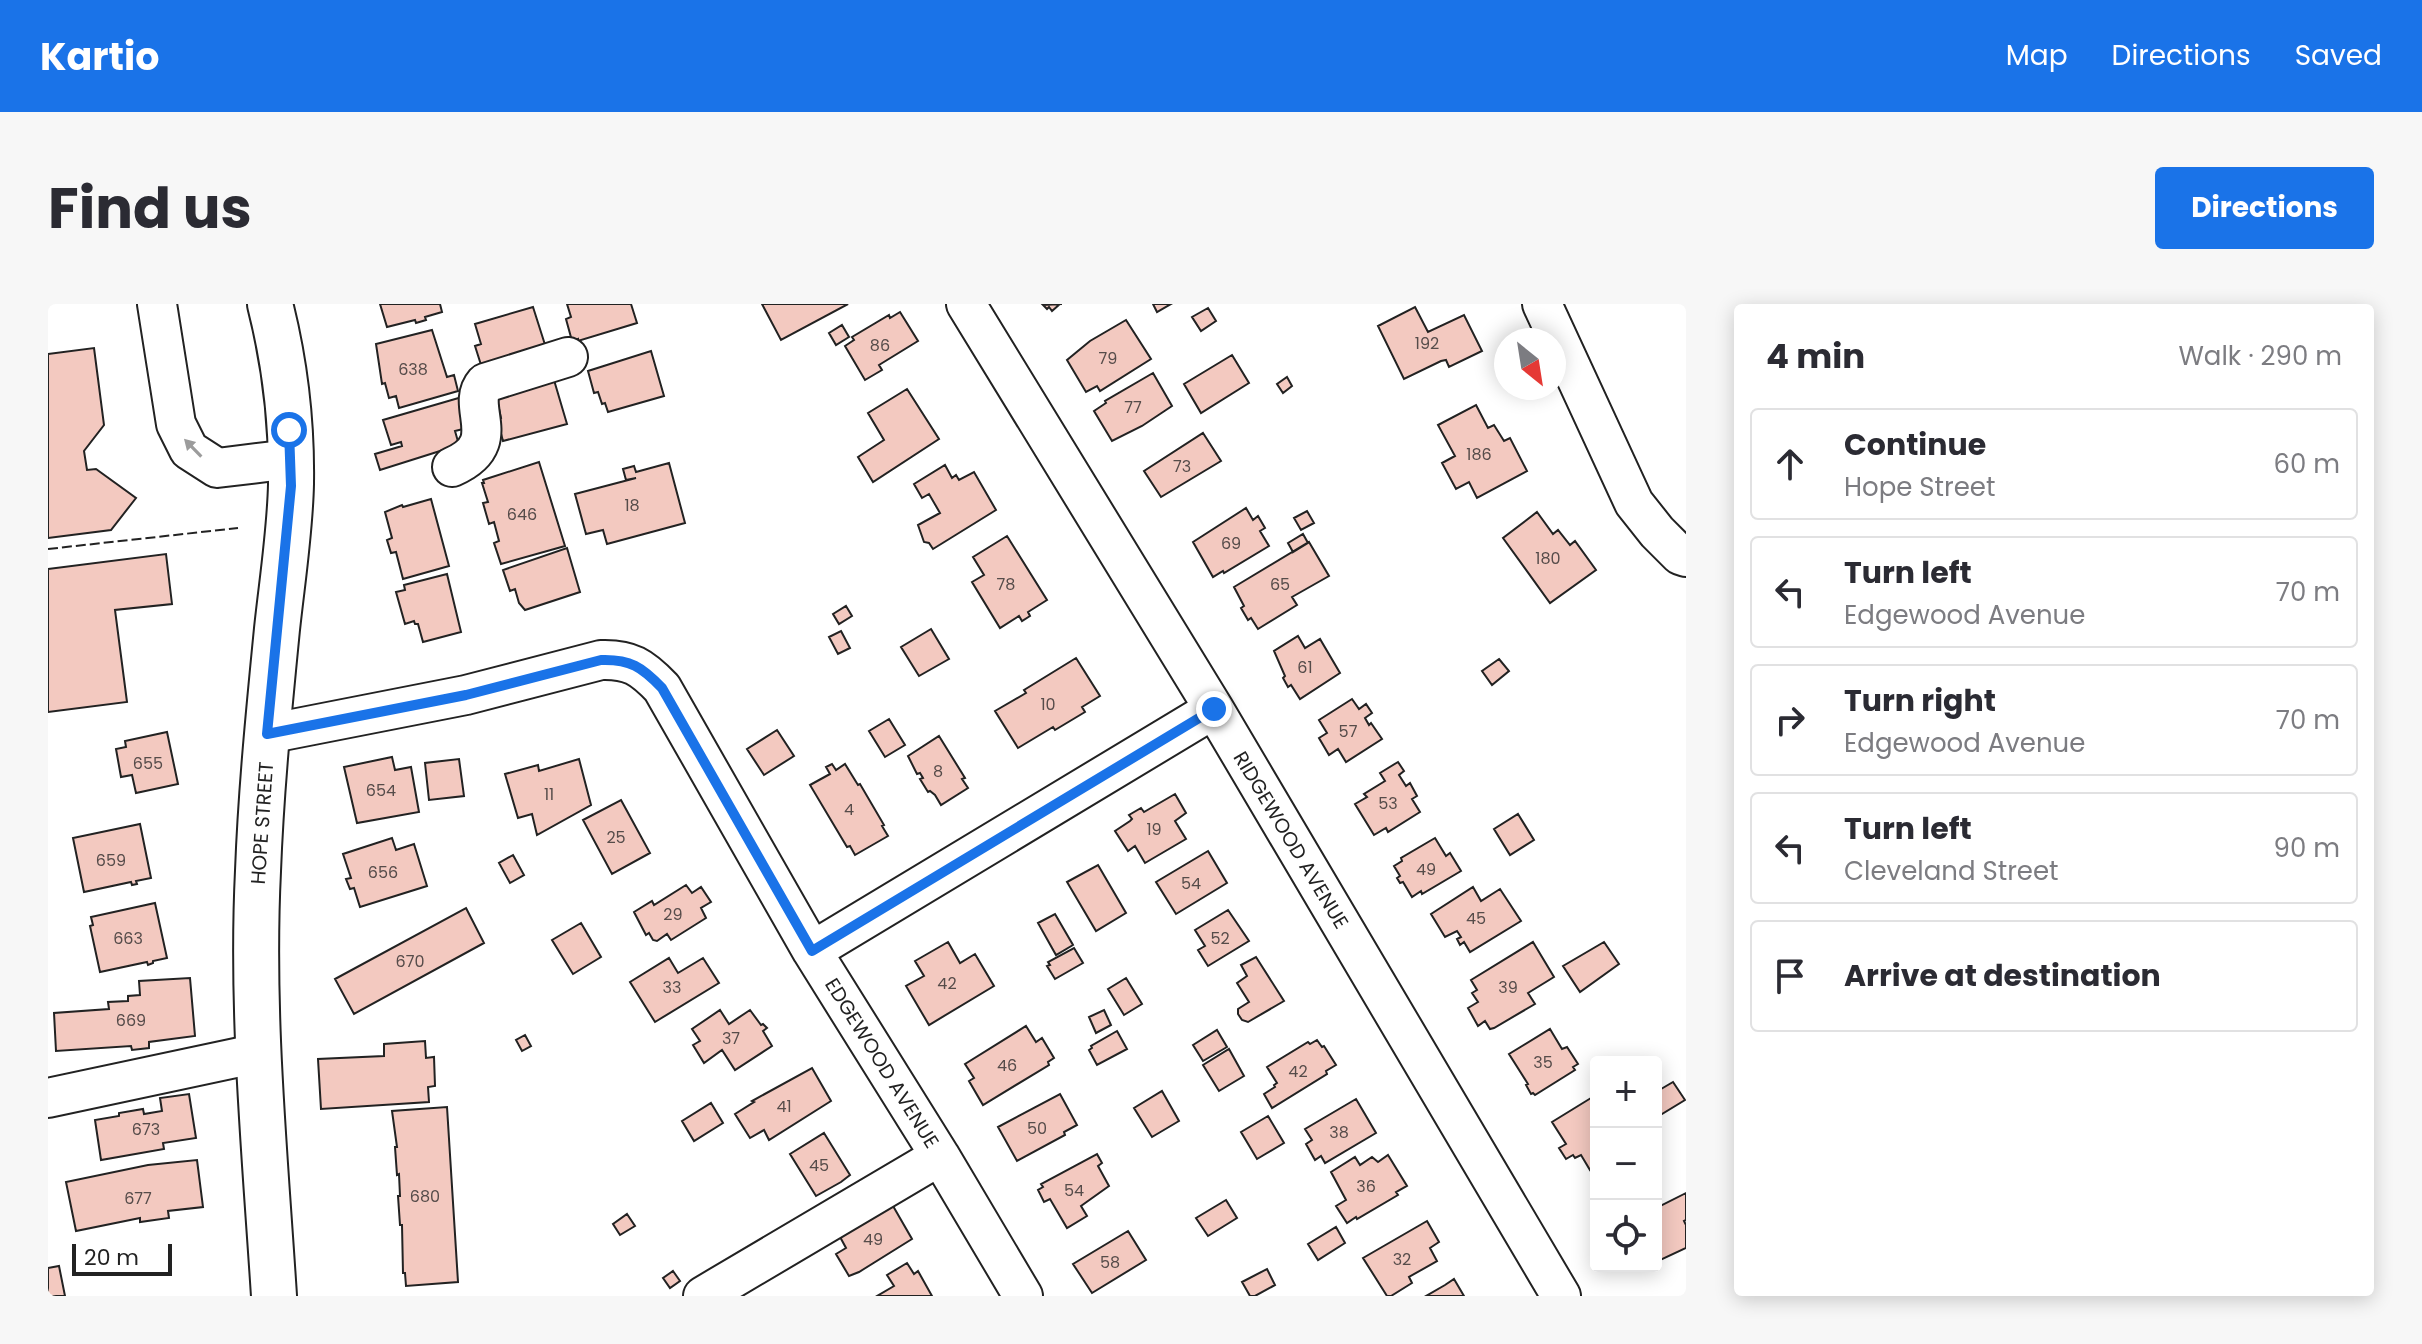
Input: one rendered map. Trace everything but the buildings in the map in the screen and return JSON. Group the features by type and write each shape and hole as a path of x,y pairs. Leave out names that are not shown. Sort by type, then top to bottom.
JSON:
{"main road":[{"name":"HOPE STREET","path":"270,304 288,394 291,459 267,734 258,872 256,968 274,1296"}],"street":[{"path":"157,304 176,424 189,450 217,468 291,459"},
{"name":"RIDGEWOOD AVENUE","path":"966,304 1214,709 1561,1296"},
{"path":"1542,304 1634,503 1657,532 1680,555 1686,557"},
{"path":"452,467 468,459 480,442 483,421 478,398 485,383 568,357"},
{"name":"EDGEWOOD AVENUE","path":"267,734 466,695 601,660 621,659 649,674 662,688 812,951 1023,1296"},
{"path":"812,951 1214,709"},
{"path":"48,1098 259,1053"},
{"path":"703,1296 940,1156"}],"fence":[{"path":"48,549 238,528"}],"route":[{"path":"289,430 291,486 267,734 466,695 601,660 621,659 649,674 662,688 812,951 1214,709"}]}
